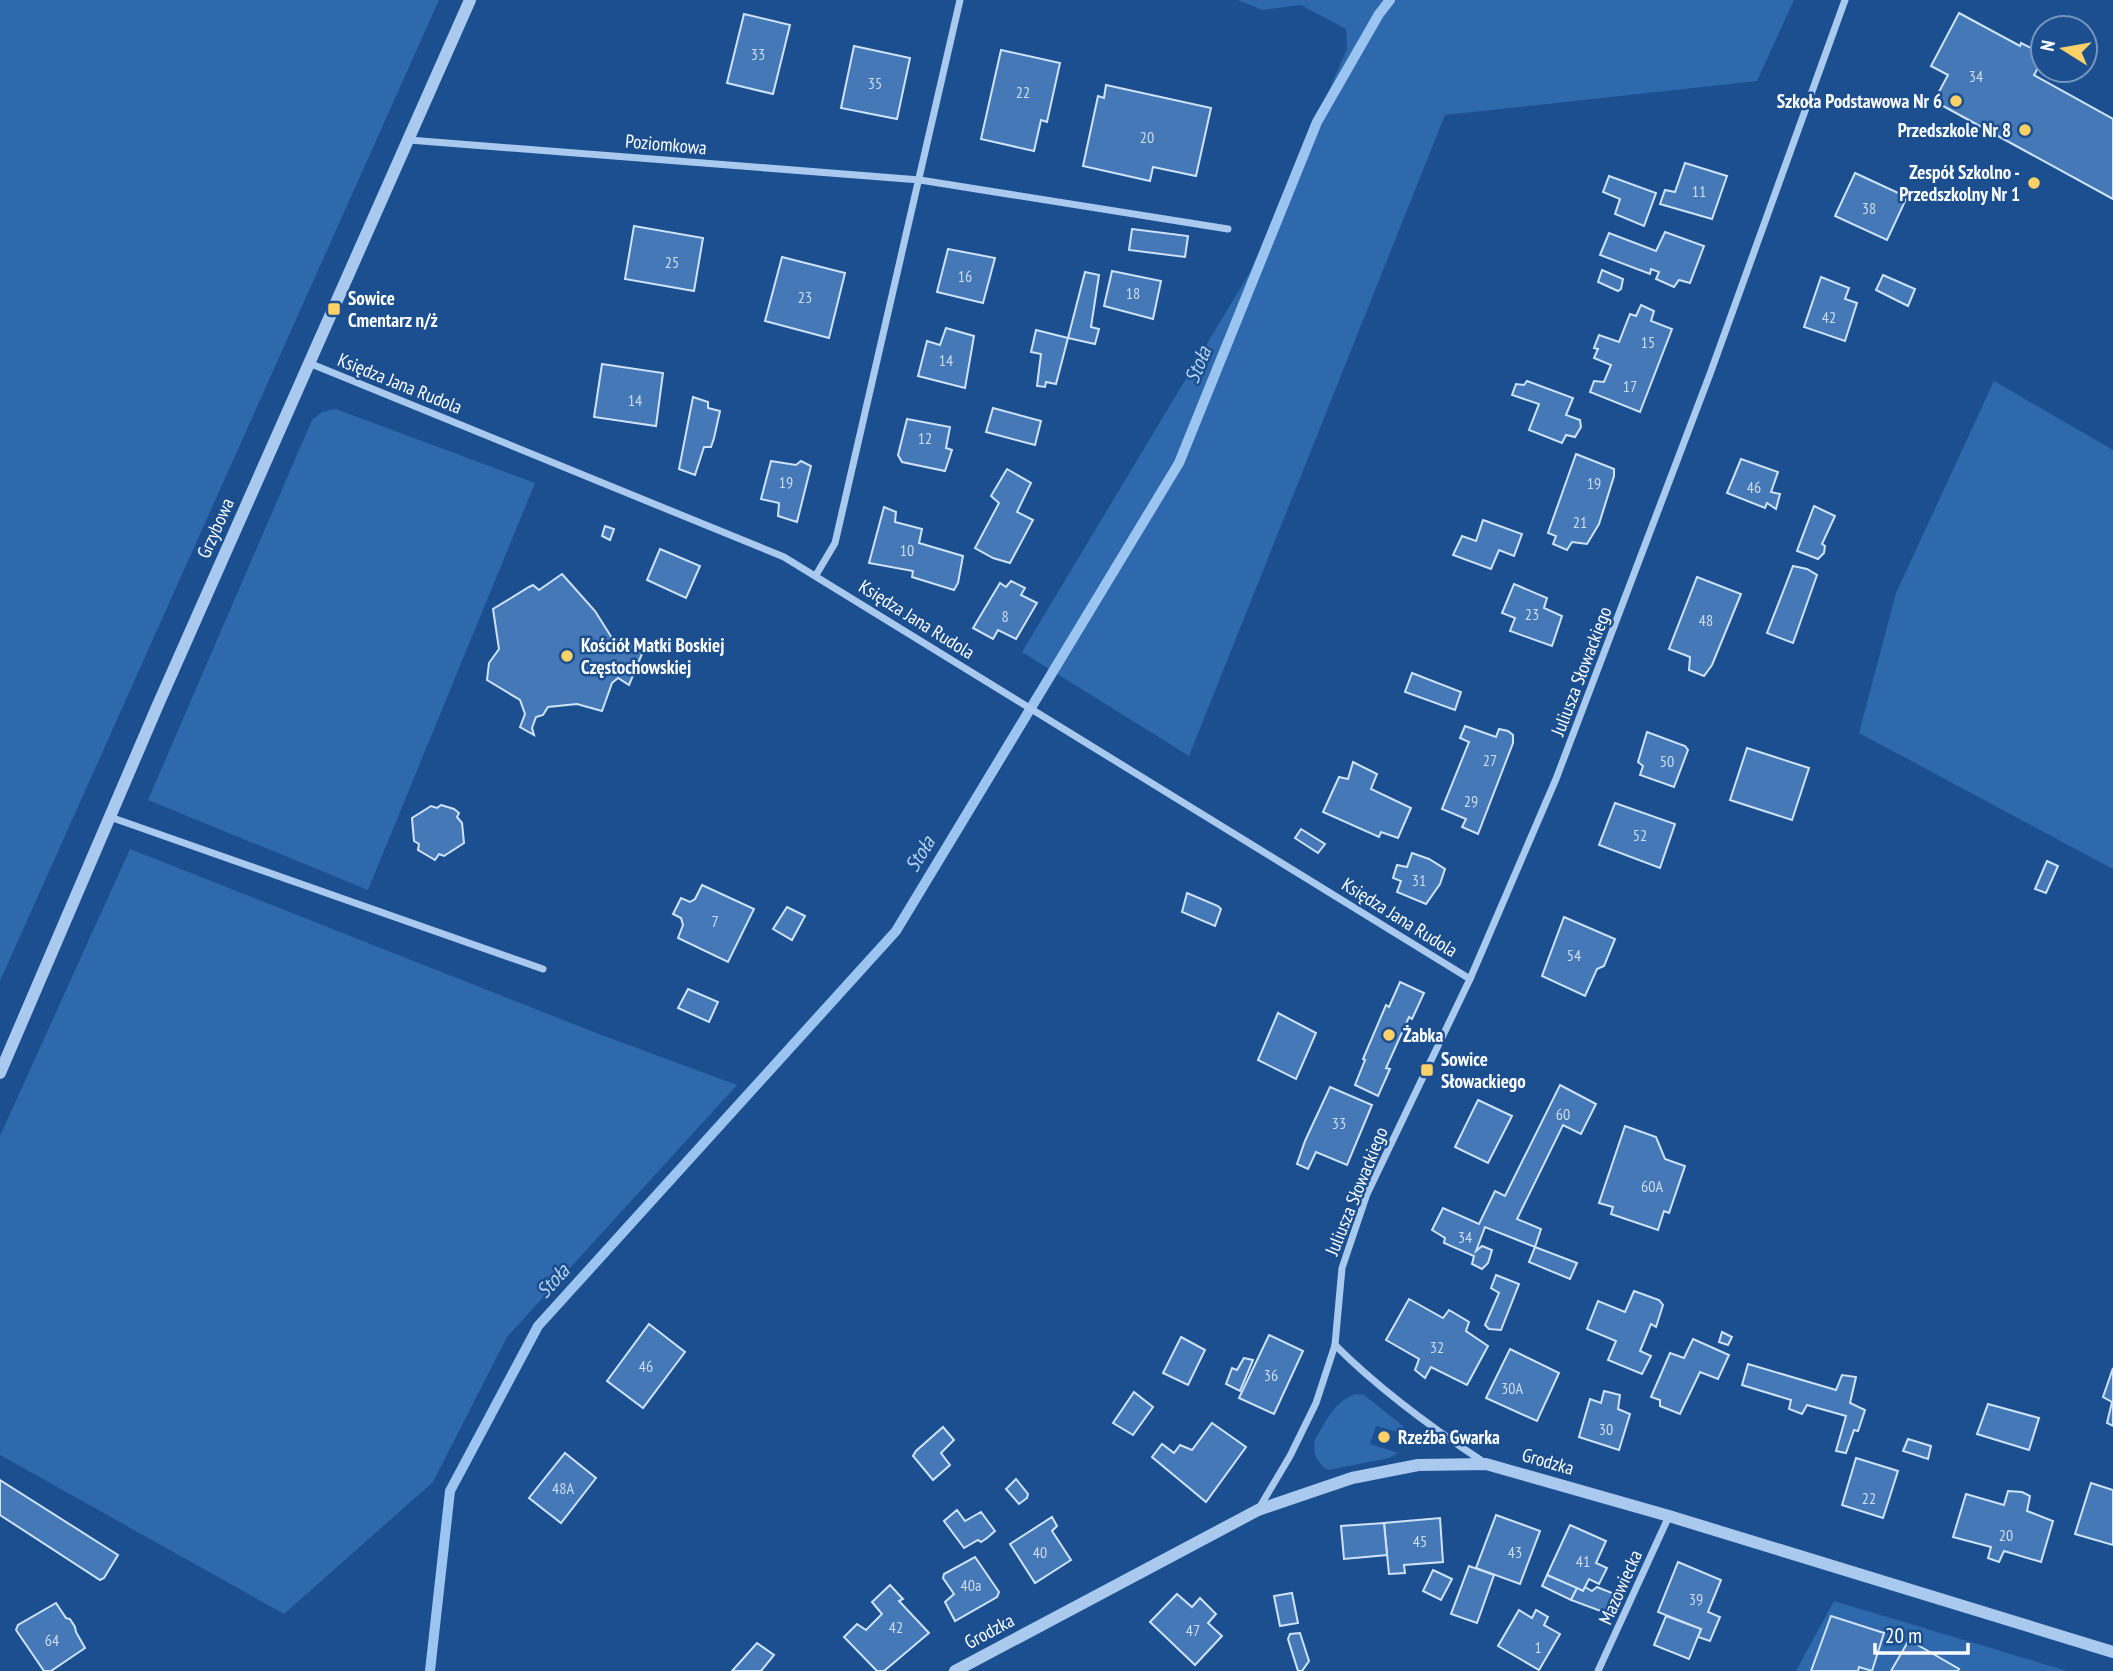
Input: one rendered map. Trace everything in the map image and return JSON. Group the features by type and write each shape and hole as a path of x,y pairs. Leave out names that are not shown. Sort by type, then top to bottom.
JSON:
{"street":[{"name":"Grzybowa","path":"0,1073 470,0"},
{"path":"816,575 835,543 960,0"},
{"name":"Juliusza Słowackiego","path":"1258,1510 1317,1403 1335,1345 1342,1268 1367,1194 1470,979 1556,779 1710,374 1845,0"},
{"name":"Poziomkowa","path":"409,140 920,180 1228,229"},
{"name":"Księdza Jana Rudola","path":"309,363 784,557 1470,979"},
{"path":"110,817 543,969"},
{"path":"1335,1345 1367,1377 1441,1434 1486,1464"},
{"name":"Grodzka","path":"955,1671 1258,1510 1352,1478 1418,1465 1486,1464 1669,1516 2113,1652"},
{"name":"Mazowiecka","path":"1598,1671 1669,1516"}],"shaded area":[{"path":"0,0 439,0 0,981"},
{"path":"1237,0 1794,0 1757,81 1445,115 1189,756 1022,652 1250,272 1347,49 1346,29 1301,5 1263,10"},
{"path":"1994,381 2113,450 2113,869 1859,733 1896,593"},
{"path":"336,409 535,483 368,890 148,800 312,420 322,412"},
{"path":"130,849 591,1031 737,1085 507,1337 433,1482 284,1614 0,1455 0,1136"},
{"path":"1356,1394 1364,1395 1403,1426 1404,1434 1376,1426 1370,1444 1398,1453 1389,1458 1328,1470 1316,1457 1315,1440 1336,1407"},
{"path":"1834,1601 2067,1671 1796,1671"}],"building":[{"path":"1959,13 2020,46 2021,43 2029,47 2029,84 2050,84 2113,119 2113,199 1934,101 1948,75 1931,66"},
{"path":"744,14 790,25 773,94 727,83"},
{"path":"854,46 910,58 897,119 841,108"},
{"path":"1001,50 1060,63 1047,122 1041,120 1034,151 981,139"},
{"path":"1106,85 1211,108 1196,176 1153,167 1150,181 1083,166 1098,96 1104,98"},
{"path":"1685,163 1727,176 1712,219 1660,204 1665,190 1675,192"},
{"path":"1855,173 1907,197 1887,240 1835,216"},
{"path":"1609,176 1656,193 1644,226 1615,214 1620,199 1603,192"},
{"path":"634,226 703,238 694,291 625,279"},
{"path":"1132,229 1188,236 1185,257 1129,250"},
{"path":"1665,232 1704,246 1690,283 1679,280 1674,287 1656,279 1659,272 1651,269 1650,274 1600,255 1609,233 1656,251"},
{"path":"948,249 995,258 983,303 937,292"},
{"path":"782,257 845,273 829,338 765,321"},
{"path":"1602,270 1623,279 1621,289 1618,291 1598,282"},
{"path":"1112,271 1161,281 1153,319 1104,306"},
{"path":"1085,272 1099,275 1091,327 1099,329 1095,344 1068,338"},
{"path":"1883,275 1915,289 1908,306 1876,290"},
{"path":"1821,277 1849,288 1845,299 1857,303 1845,341 1804,327"},
{"path":"1641,305 1654,311 1651,321 1672,329 1640,412 1590,392 1594,381 1604,382 1611,365 1594,358 1598,349 1594,348 1599,335 1619,342 1630,314 1636,316"},
{"path":"946,328 974,336 965,388 918,376 927,341 940,345"},
{"path":"1036,330 1068,338 1056,384 1046,382 1045,387 1037,386 1041,354 1031,352"},
{"path":"602,364 663,373 656,426 594,417"},
{"path":"1527,381 1573,398 1566,415 1580,420 1581,427 1575,437 1566,435 1562,443 1529,430 1539,404 1512,395 1516,384 1524,385"},
{"path":"693,397 708,402 708,408 720,411 711,447 704,447 695,475 679,469"},
{"path":"993,408 1041,421 1035,445 986,432"},
{"path":"907,419 950,427 946,448 952,450 945,471 902,462 898,455"},
{"path":"1576,454 1614,469 1614,476 1599,524 1587,544 1572,542 1567,550 1553,544 1556,536 1548,533"},
{"path":"1741,459 1778,472 1771,492 1780,494 1776,509 1767,503 1765,508 1727,493"},
{"path":"771,461 796,465 801,461 811,466 797,522 778,516 779,503 761,499"},
{"path":"1007,469 1031,483 1017,512 1033,520 1010,563 993,558 975,548 999,503 991,496"},
{"path":"1814,506 1835,516 1822,544 1825,546 1824,553 1818,559 1797,551"},
{"path":"884,507 896,512 895,522 922,529 919,543 963,556 954,590 912,577 913,571 869,563"},
{"path":"1483,520 1522,534 1514,556 1499,550 1491,569 1453,555 1462,536 1476,541"},
{"path":"605,526 614,529 610,540 602,536"},
{"path":"660,549 700,566 686,598 647,580"},
{"path":"1793,566 1807,569 1817,575 1793,643 1767,633"},
{"name":"Kościół Matki Boskiej Częstochowskiej","path":"562,574 595,611 612,638 644,649 629,685 618,678 612,683 602,711 577,704 548,707 543,715 536,717 532,728 534,735 520,727 525,714 520,700 487,680 489,663 499,649 493,609 533,585 539,590"},
{"path":"1697,577 1741,594 1712,665 1704,676 1689,670 1690,657 1669,649"},
{"path":"1011,581 1025,588 1021,595 1037,603 1016,639 998,630 993,639 973,628 1000,583 1006,587"},
{"path":"1514,584 1547,598 1544,608 1562,616 1552,646 1510,631 1515,618 1502,613"},
{"path":"1412,673 1461,692 1455,710 1405,692"},
{"path":"1465,726 1496,737 1499,729 1513,735 1513,743 1478,834 1462,827 1466,819 1442,809 1469,742 1460,738"},
{"path":"1647,732 1685,746 1688,750 1674,787 1640,775 1643,766 1638,762"},
{"path":"1747,748 1809,768 1792,820 1730,800"},
{"path":"1353,762 1377,774 1371,789 1411,808 1398,838 1381,832 1379,837 1323,812 1339,777 1348,779"},
{"path":"1615,803 1675,824 1660,868 1599,845"},
{"path":"441,805 459,813 457,817 462,823 464,843 444,856 439,854 435,860 418,850 419,844 414,841 412,818 431,806 437,808"},
{"path":"1301,829 1325,844 1318,853 1295,838"},
{"path":"1412,853 1445,869 1440,884 1426,904 1397,892 1401,881 1393,878 1397,865 1407,867"},
{"path":"2047,861 2058,866 2046,893 2035,889"},
{"path":"702,885 754,909 728,962 678,938 683,925 681,918 673,914 681,898 690,902 695,899"},
{"path":"1187,893 1221,909 1215,926 1182,912"},
{"path":"787,907 805,916 792,940 773,929"},
{"path":"1564,917 1615,939 1604,966 1597,969 1585,996 1542,976"},
{"path":"1400,982 1424,993 1412,1019 1409,1017 1386,1068 1390,1069 1378,1096 1355,1085 1386,1005 1389,1007"},
{"path":"688,989 718,1002 709,1022 678,1008"},
{"path":"1278,1013 1316,1033 1296,1079 1258,1060"},
{"path":"1560,1085 1596,1104 1581,1134 1563,1125 1517,1219 1541,1229 1535,1247 1485,1227 1476,1251 1482,1246 1492,1250 1488,1263 1482,1269 1472,1264 1474,1256 1444,1243 1445,1238 1432,1230 1443,1208 1479,1224 1495,1191 1505,1196"},
{"path":"1330,1087 1372,1105 1347,1165 1316,1152 1308,1169 1297,1164"},
{"path":"1478,1100 1512,1116 1488,1163 1455,1147"},
{"path":"1625,1126 1656,1137 1665,1159 1685,1166 1669,1213 1664,1211 1658,1230 1611,1214 1613,1207 1599,1203"},
{"path":"1535,1247 1577,1263 1570,1279 1529,1262"},
{"path":"1496,1275 1519,1284 1501,1330 1489,1329 1485,1325 1499,1293 1491,1288"},
{"path":"1634,1291 1659,1300 1663,1305 1656,1327 1651,1324 1640,1351 1651,1356 1642,1374 1608,1360 1616,1341 1587,1329 1598,1301 1625,1312"},
{"path":"1409,1299 1443,1318 1449,1310 1469,1322 1466,1331 1488,1346 1467,1385 1431,1367 1425,1378 1415,1370 1419,1359 1386,1340"},
{"path":"649,1324 685,1352 643,1408 607,1381"},
{"path":"1722,1332 1732,1337 1728,1345 1719,1342"},
{"path":"1269,1335 1303,1351 1274,1414 1239,1398"},
{"path":"1181,1337 1205,1350 1188,1385 1163,1373"},
{"path":"1693,1339 1729,1355 1718,1379 1700,1372 1680,1414 1660,1406 1660,1400 1651,1397 1670,1353 1684,1358"},
{"path":"1510,1349 1559,1373 1537,1421 1486,1398"},
{"path":"1244,1358 1253,1360 1240,1391 1226,1384 1232,1368 1237,1370"},
{"path":"1748,1364 1836,1390 1842,1375 1856,1377 1850,1403 1865,1410 1846,1453 1836,1451 1846,1416 1807,1405 1802,1414 1789,1409 1791,1400 1742,1385"},
{"path":"2113,1368 2113,1426 2107,1423 2112,1402 2103,1397"},
{"path":"1604,1391 1620,1395 1618,1409 1630,1414 1619,1450 1579,1437 1590,1399 1601,1403"},
{"path":"1134,1392 1153,1407 1133,1435 1113,1423"},
{"path":"1988,1404 2039,1418 2029,1450 1977,1434"},
{"path":"1212,1423 1246,1447 1206,1502 1152,1457 1162,1444 1174,1453 1180,1445 1192,1450"},
{"path":"943,1427 954,1440 941,1453 950,1465 933,1480 913,1456"},
{"path":"1908,1439 1931,1446 1928,1459 1903,1451"},
{"path":"565,1453 596,1478 561,1523 529,1498"},
{"path":"1856,1458 1898,1471 1883,1518 1842,1505"},
{"path":"1016,1479 1028,1494 1019,1504 1006,1489"},
{"path":"0,1480 118,1555 104,1578 100,1580 0,1515"},
{"path":"2091,1483 2113,1490 2113,1545 2075,1534"},
{"path":"2008,1491 2022,1492 2030,1496 2027,1511 2053,1521 2041,1562 2004,1551 1999,1562 1988,1558 1991,1547 1953,1537 1966,1494 2004,1505"},
{"path":"957,1510 965,1521 981,1512 995,1531 981,1542 978,1540 964,1548 944,1521"},
{"path":"1496,1515 1540,1531 1520,1584 1476,1568"},
{"path":"1052,1517 1057,1526 1052,1531 1071,1560 1035,1583 1010,1544"},
{"path":"1440,1518 1443,1562 1404,1565 1405,1573 1389,1574 1384,1523"},
{"path":"1384,1523 1387,1555 1344,1559 1341,1526"},
{"path":"1570,1525 1606,1541 1596,1563 1607,1568 1599,1584 1589,1579 1583,1591 1547,1575"},
{"path":"975,1557 999,1592 997,1597 955,1621 945,1602 954,1594 943,1578 944,1574"},
{"path":"1678,1562 1721,1580 1708,1612 1720,1617 1710,1641 1698,1637 1701,1629 1658,1612"},
{"path":"1469,1566 1494,1575 1477,1623 1451,1614"},
{"path":"1433,1570 1452,1579 1441,1600 1423,1591"},
{"path":"1547,1575 1577,1588 1571,1600 1542,1586"},
{"path":"890,1585 903,1599 899,1601 929,1633 884,1671 877,1671 844,1637 857,1624 866,1630 882,1614 872,1602"},
{"path":"1585,1587 1592,1591 1597,1587 1622,1597 1614,1616 1571,1600 1577,1588 1583,1591"},
{"path":"1292,1593 1298,1623 1280,1626 1274,1596"},
{"path":"1177,1594 1192,1607 1200,1598 1216,1614 1208,1623 1222,1636 1195,1665 1150,1622"},
{"path":"56,1603 66,1618 70,1619 85,1648 51,1671 44,1671 16,1630 18,1625"},
{"path":"1519,1610 1532,1618 1536,1610 1548,1617 1544,1625 1560,1634 1539,1670 1498,1646"},
{"path":"1666,1616 1701,1629 1689,1659 1654,1645"},
{"path":"1831,1616 1884,1633 1872,1671 1859,1667 1858,1671 1811,1671"},
{"path":"1300,1633 1309,1661 1302,1671 1298,1671 1288,1639 1290,1634"},
{"path":"1909,1640 1959,1669 1958,1671 1891,1671"},
{"path":"757,1643 774,1655 761,1671 732,1671"}],"waterway":[{"name":"Stoła","path":"430,1671 450,1491 538,1326 896,931 1179,463 1317,122 1379,14 1390,0"}],"place":[{"name":"Szkoła Podstawowa Nr 6","path":"1956,101"},
{"name":"Przedszkole Nr 8","path":"2025,130"},
{"name":"Zespół Szkolno - Przedszkolny Nr 1","path":"2034,183"},
{"name":"Sowice Cmentarz n/ż","path":"334,309"},
{"name":"Kościół Matki Boskiej Częstochowskiej","path":"567,656"},
{"name":"Żabka","path":"1389,1035"},
{"name":"Sowice Słowackiego","path":"1427,1070"},
{"name":"Rzeźba Gwarka","path":"1384,1437"}]}
